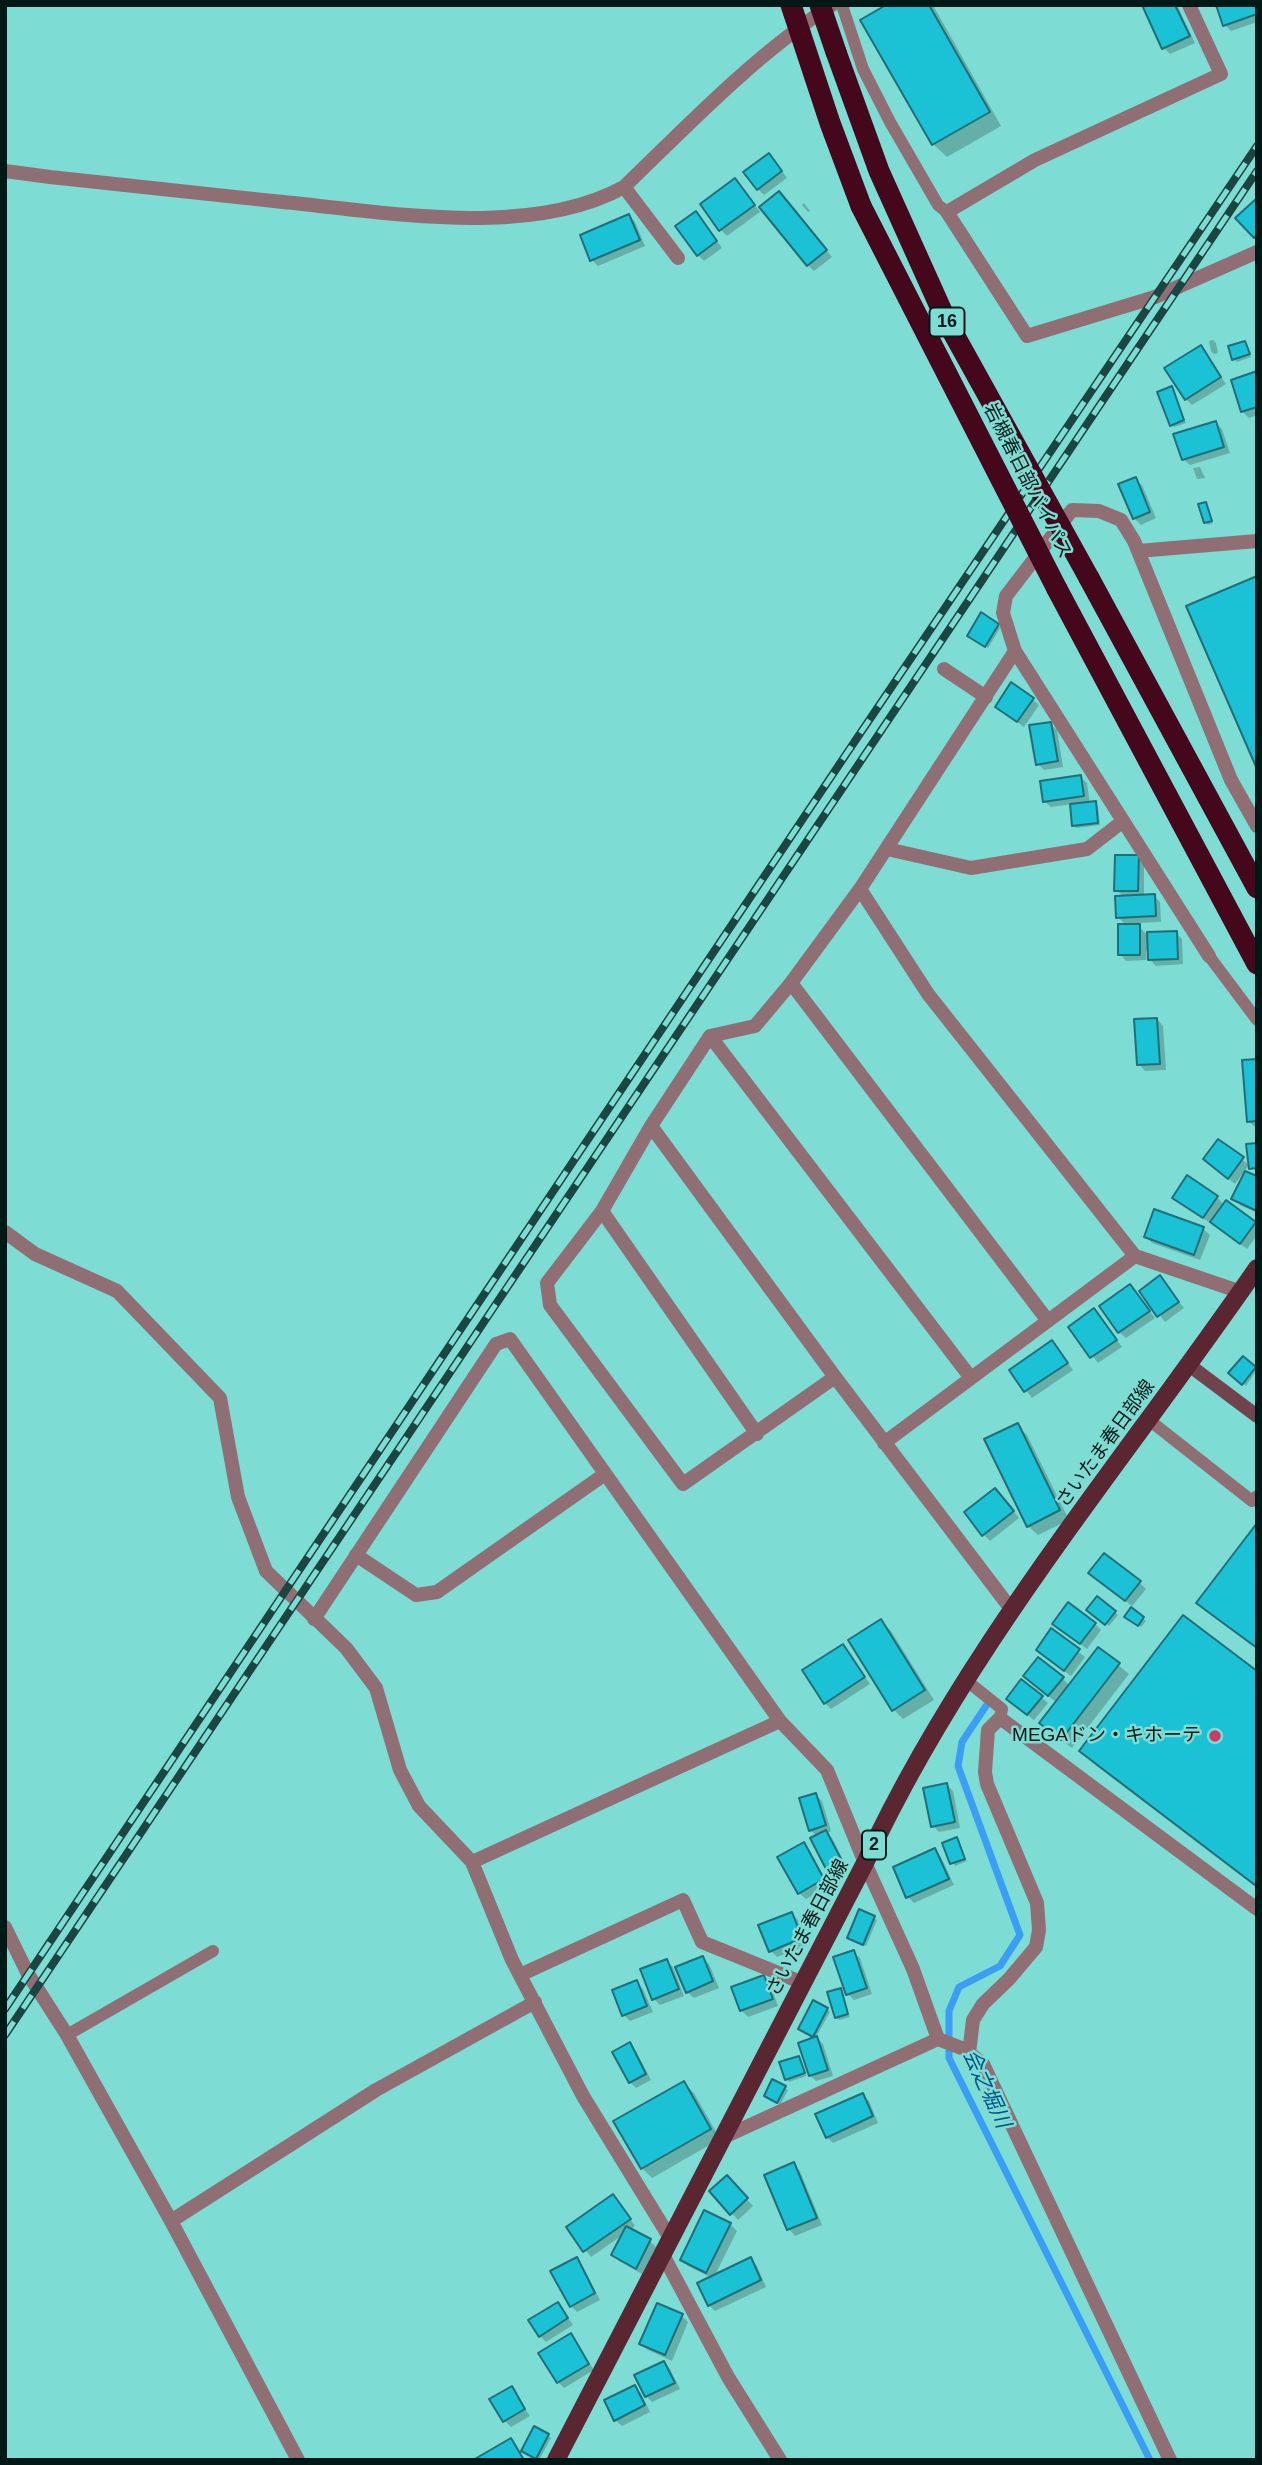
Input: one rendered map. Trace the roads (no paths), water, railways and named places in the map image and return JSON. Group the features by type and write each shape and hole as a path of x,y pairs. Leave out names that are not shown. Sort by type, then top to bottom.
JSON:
{"highway":[{"name":"岩槻春日部バイパス","path":"790,5 861,206 1058,589 1257,964"},
{"name":"岩槻春日部バイパス","path":"829,7 836,52 879,171 946,320 1257,888"}],"main road":[{"name":"さいたま春日部線","path":"556,2460 865,1863 894,1801 1011,1609 1155,1425 1189,1366 1257,1268"}],"street":[{"path":"1189,5 1221,74 1035,160 947,212 1027,336 1155,297 1257,252"},
{"path":"5,170 438,218 538,213 576,206 624,187 736,80 797,29 829,7"},
{"path":"624,187 678,258"},
{"path":"1209,956 1016,650 1003,613 1006,596 1072,510 1098,511 1121,520 1139,551 1231,780 1257,826"},
{"path":"1139,551 1257,541"},
{"path":"835,1377 683,1484 550,1305 547,1283 602,1211 651,1126 710,1036 755,1026 791,983 860,889 1016,650"},
{"path":"944,669 986,697"},
{"path":"887,849 971,868 1087,849 1122,821"},
{"path":"860,889 928,994 1135,1256 1241,1292"},
{"path":"791,983 1048,1321"},
{"path":"710,1036 971,1378"},
{"path":"651,1126 884,1443 1011,1609"},
{"path":"602,1211 757,1434"},
{"path":"5,1231 35,1254 117,1291 220,1398 238,1497 266,1571 346,1648 376,1688 400,1769 419,1805 472,1862 520,1975 666,2246 728,2377 780,2460"},
{"path":"884,1443 1135,1256"},
{"path":"314,1619 496,1344 510,1339 780,1721 827,1770 913,1969 939,2039 984,2064 1170,2460"},
{"path":"1189,1366 1257,1416"},
{"path":"356,1555 416,1595 437,1592 605,1474"},
{"path":"963,2050 973,2020 983,2004 1036,1947 1039,1930 1037,1903 987,1784 985,1772 988,1730 1000,1718 1257,1909"},
{"path":"472,1862 780,1721"},
{"path":"520,1975 683,1900 702,1942 803,1983"},
{"path":"5,1927 28,1974 67,2035 172,2221 298,2460"},
{"path":"172,2221 376,2090 535,2001"},
{"path":"722,2138 939,2039"}],"lane":[{"path":"829,7 938,205 947,212"},
{"path":"1209,956 1257,1020"},
{"path":"1155,1425 1252,1502 1257,1496"},
{"path":"967,1681 1002,1709 1000,1718"},
{"path":"67,2035 213,1951"}],"waterway":[{"name":"会之堀川","path":"986,1706 962,1742 958,1766 1020,1935 1000,1966 959,1987 949,2011 949,2058 1150,2460"}],"railway":[{"path":"5,2009 1257,146"},
{"path":"5,2035 1257,171"}],"place":[{"name":"MEGAドン・キホーテ","path":"1215,1736"}]}
